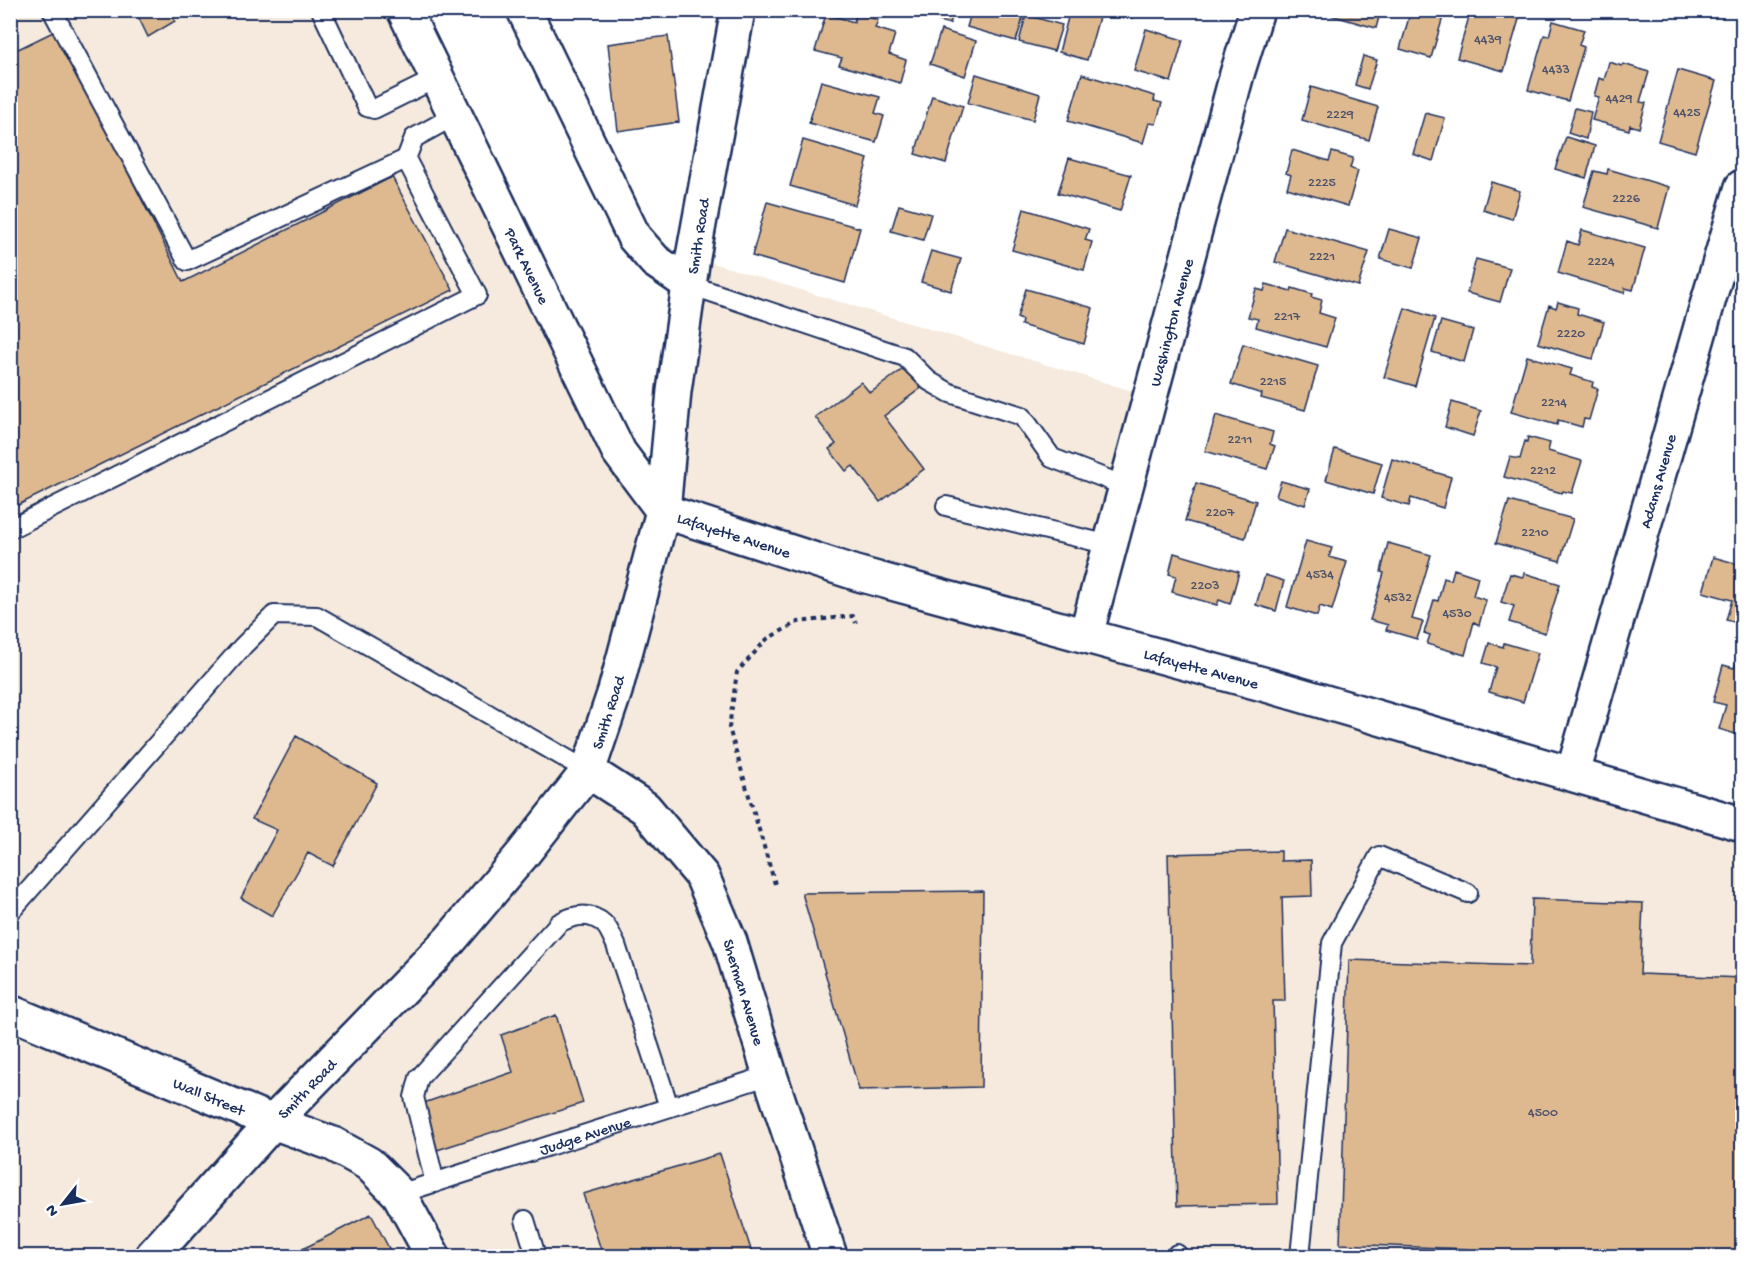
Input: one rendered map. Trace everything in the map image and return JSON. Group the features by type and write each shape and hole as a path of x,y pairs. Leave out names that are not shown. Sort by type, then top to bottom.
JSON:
{"street":[{"name":"Park Avenue","path":"404,10 619,452 663,511"},
{"path":"524,10 634,237 655,261 690,285"},
{"name":"Smith Road","path":"152,1257 273,1122 450,940 522,855 588,771 615,691 663,511 674,391 707,172 738,10"},
{"name":"Washington Avenue","path":"1086,635 1237,74 1257,10"},
{"name":"Adams Avenue","path":"1573,773 1743,187"},
{"name":"Lafayette Avenue","path":"663,511 859,574 1270,686 1743,824"},
{"name":"Sherman Avenue","path":"588,771 645,808 702,876 730,942 770,1075 830,1257"},
{"name":"Wall Street","path":"10,1012 273,1122 333,1144 369,1164 399,1194 433,1257"}],"lane":[{"path":"52,10 187,261 406,159 414,138 456,116"},
{"path":"321,10 367,107 375,109 437,78"},
{"path":"10,529 477,295 406,159"},
{"path":"690,285 905,357 929,381 950,393 1022,416 1052,458 1125,486"},
{"path":"946,506 1110,545"},
{"path":"10,912 243,646 274,615 317,616 588,771"},
{"path":"1300,1257 1332,942 1378,856 1468,893"},
{"path":"435,1183 414,1097 418,1078 559,923 572,916 587,915 604,924 616,945 669,1107"},
{"name":"Judge Avenue","path":"399,1194 770,1075"},
{"path":"525,1220 536,1257"}],"path":[{"path":"775,884 729,728 737,672 767,639 798,622 853,616 856,623"}],"shaded area":[{"path":"10,11 404,11 662,510 693,257 1149,396 1086,635 1742,824 1742,1256 11,1256"}],"building":[{"path":"135,10 169,10 175,21 148,37"},
{"path":"920,10 954,10 950,24 919,15"},
{"path":"972,10 1025,12 1016,41 967,27"},
{"path":"1070,10 1101,10 1087,60 1059,52"},
{"path":"1108,10 1134,10 1132,18"},
{"path":"1331,10 1381,10 1376,28 1330,15"},
{"path":"1411,10 1445,10 1431,58 1400,49"},
{"path":"1471,10 1490,10 1519,19 1504,71 1457,58"},
{"path":"856,13 878,20 875,28 895,34 889,54 906,60 900,83 839,65 842,58 815,51 826,14 854,22"},
{"path":"1026,15 1062,25 1054,51 1019,42"},
{"path":"1553,21 1584,30 1579,45 1584,47 1568,101 1528,90 1544,35 1549,36"},
{"path":"1146,29 1183,40 1171,82 1134,71"},
{"path":"57,30 183,282 392,177 453,290 10,509 10,53"},
{"path":"941,30 976,41 965,76 930,64"},
{"path":"668,36 679,122 618,131 608,44"},
{"path":"1363,56 1377,60 1368,89 1355,85"},
{"path":"1609,62 1649,72 1640,102 1646,103 1639,128 1630,125 1629,130 1592,120 1599,97 1594,96 1599,78 1604,80"},
{"path":"1678,70 1716,81 1695,152 1658,141"},
{"path":"976,74 1040,94 1033,120 968,103"},
{"path":"1082,74 1155,96 1154,101 1162,103 1156,124 1149,123 1143,143 1068,121"},
{"path":"821,81 880,97 875,113 884,116 876,142 809,123"},
{"path":"1311,87 1378,107 1369,140 1302,120"},
{"path":"932,96 963,106 946,163 915,154"},
{"path":"1575,108 1591,112 1586,139 1568,133"},
{"path":"1425,113 1445,118 1433,161 1413,154"},
{"path":"1566,137 1595,146 1586,178 1555,169"},
{"path":"803,140 868,159 855,205 790,186"},
{"path":"1292,150 1329,161 1332,152 1353,158 1350,168 1358,171 1348,206 1287,188 1291,175 1286,173"},
{"path":"1069,158 1131,175 1120,211 1058,193"},
{"path":"1608,169 1669,187 1658,228 1583,207 1594,171 1607,174"},
{"path":"1491,182 1520,191 1512,219 1483,210"},
{"path":"767,202 860,228 845,283 752,256"},
{"path":"899,205 931,214 923,240 891,231"},
{"path":"1024,209 1089,229 1085,240 1092,242 1084,270 1012,250"},
{"path":"1285,228 1369,252 1358,286 1275,262"},
{"path":"1389,229 1422,238 1413,268 1380,259"},
{"path":"1582,230 1645,248 1633,290 1625,288 1624,293 1558,273 1567,241 1578,245"},
{"path":"931,251 961,259 951,291 921,282"},
{"path":"1476,259 1510,268 1500,302 1467,293"},
{"path":"1266,284 1291,291 1292,288 1312,294 1311,297 1322,300 1319,313 1335,318 1326,347 1256,327 1258,319 1248,317 1256,289 1264,291"},
{"path":"1026,289 1093,308 1084,344 1021,325 1022,320 1017,318"},
{"path":"1558,302 1578,308 1577,314 1604,322 1593,359 1538,343 1549,305 1556,308"},
{"path":"1405,308 1435,318 1415,386 1384,377"},
{"path":"1441,321 1473,330 1464,362 1432,352"},
{"path":"1243,344 1318,366 1305,410 1261,398 1262,394 1231,384"},
{"path":"1527,356 1572,369 1570,375 1593,382 1592,387 1598,389 1589,420 1584,419 1582,427 1558,420 1557,425 1511,412"},
{"path":"906,367 921,388 884,416 924,469 880,502 853,466 846,471 829,449 836,444 815,417 861,382 870,393"},
{"path":"1452,402 1481,411 1473,436 1445,427"},
{"path":"1216,415 1273,432 1270,444 1275,446 1267,469 1205,451"},
{"path":"1528,437 1550,443 1548,451 1582,461 1572,493 1563,491 1562,493 1504,477 1510,457 1520,459"},
{"path":"1335,449 1382,463 1373,494 1326,480"},
{"path":"1392,459 1451,477 1443,508 1411,498 1409,506 1381,498"},
{"path":"1281,481 1310,489 1305,505 1276,496"},
{"path":"1196,483 1256,501 1245,538 1185,521"},
{"path":"1509,501 1573,519 1560,561 1496,543"},
{"path":"1742,514 1742,536 1737,535"},
{"path":"1306,541 1332,548 1329,557 1347,562 1332,610 1320,606 1317,616 1287,607"},
{"path":"1388,543 1431,555 1412,619 1423,622 1417,639 1386,630 1388,625 1370,620 1384,573 1381,572"},
{"path":"1174,553 1239,572 1230,604 1219,600 1217,605 1172,592 1176,576 1169,574"},
{"path":"1713,557 1742,565 1742,624 1726,620 1732,600 1703,592"},
{"path":"1454,569 1478,577 1473,596 1486,600 1479,625 1474,622 1465,655 1427,644 1430,635 1424,633 1434,600 1438,601 1444,578 1451,580"},
{"path":"1524,573 1560,584 1545,633 1509,622 1514,606 1501,602 1510,574 1523,577"},
{"path":"1265,575 1284,581 1276,611 1256,605"},
{"path":"1489,643 1503,647 1504,643 1538,653 1523,702 1489,692 1496,667 1483,663"},
{"path":"1736,663 1742,665 1742,736 1719,729 1726,705 1713,702 1723,665 1734,668"},
{"path":"296,736 377,783 333,866 308,853 272,916 241,898 277,830 252,819"},
{"path":"1281,851 1281,861 1311,860 1312,896 1282,897 1285,1001 1273,1001 1278,1204 1177,1206 1168,854"},
{"path":"983,891 981,1087 859,1090 802,893"},
{"path":"1532,899 1643,903 1640,974 1742,978 1742,1256 1468,1256 1468,1249 1340,1244 1349,960 1530,966"},
{"path":"556,1015 583,1103 434,1151 421,1104 513,1072 501,1035"},
{"path":"720,1154 753,1256 603,1256 583,1194"},
{"path":"371,1214 393,1256 289,1256"}]}
